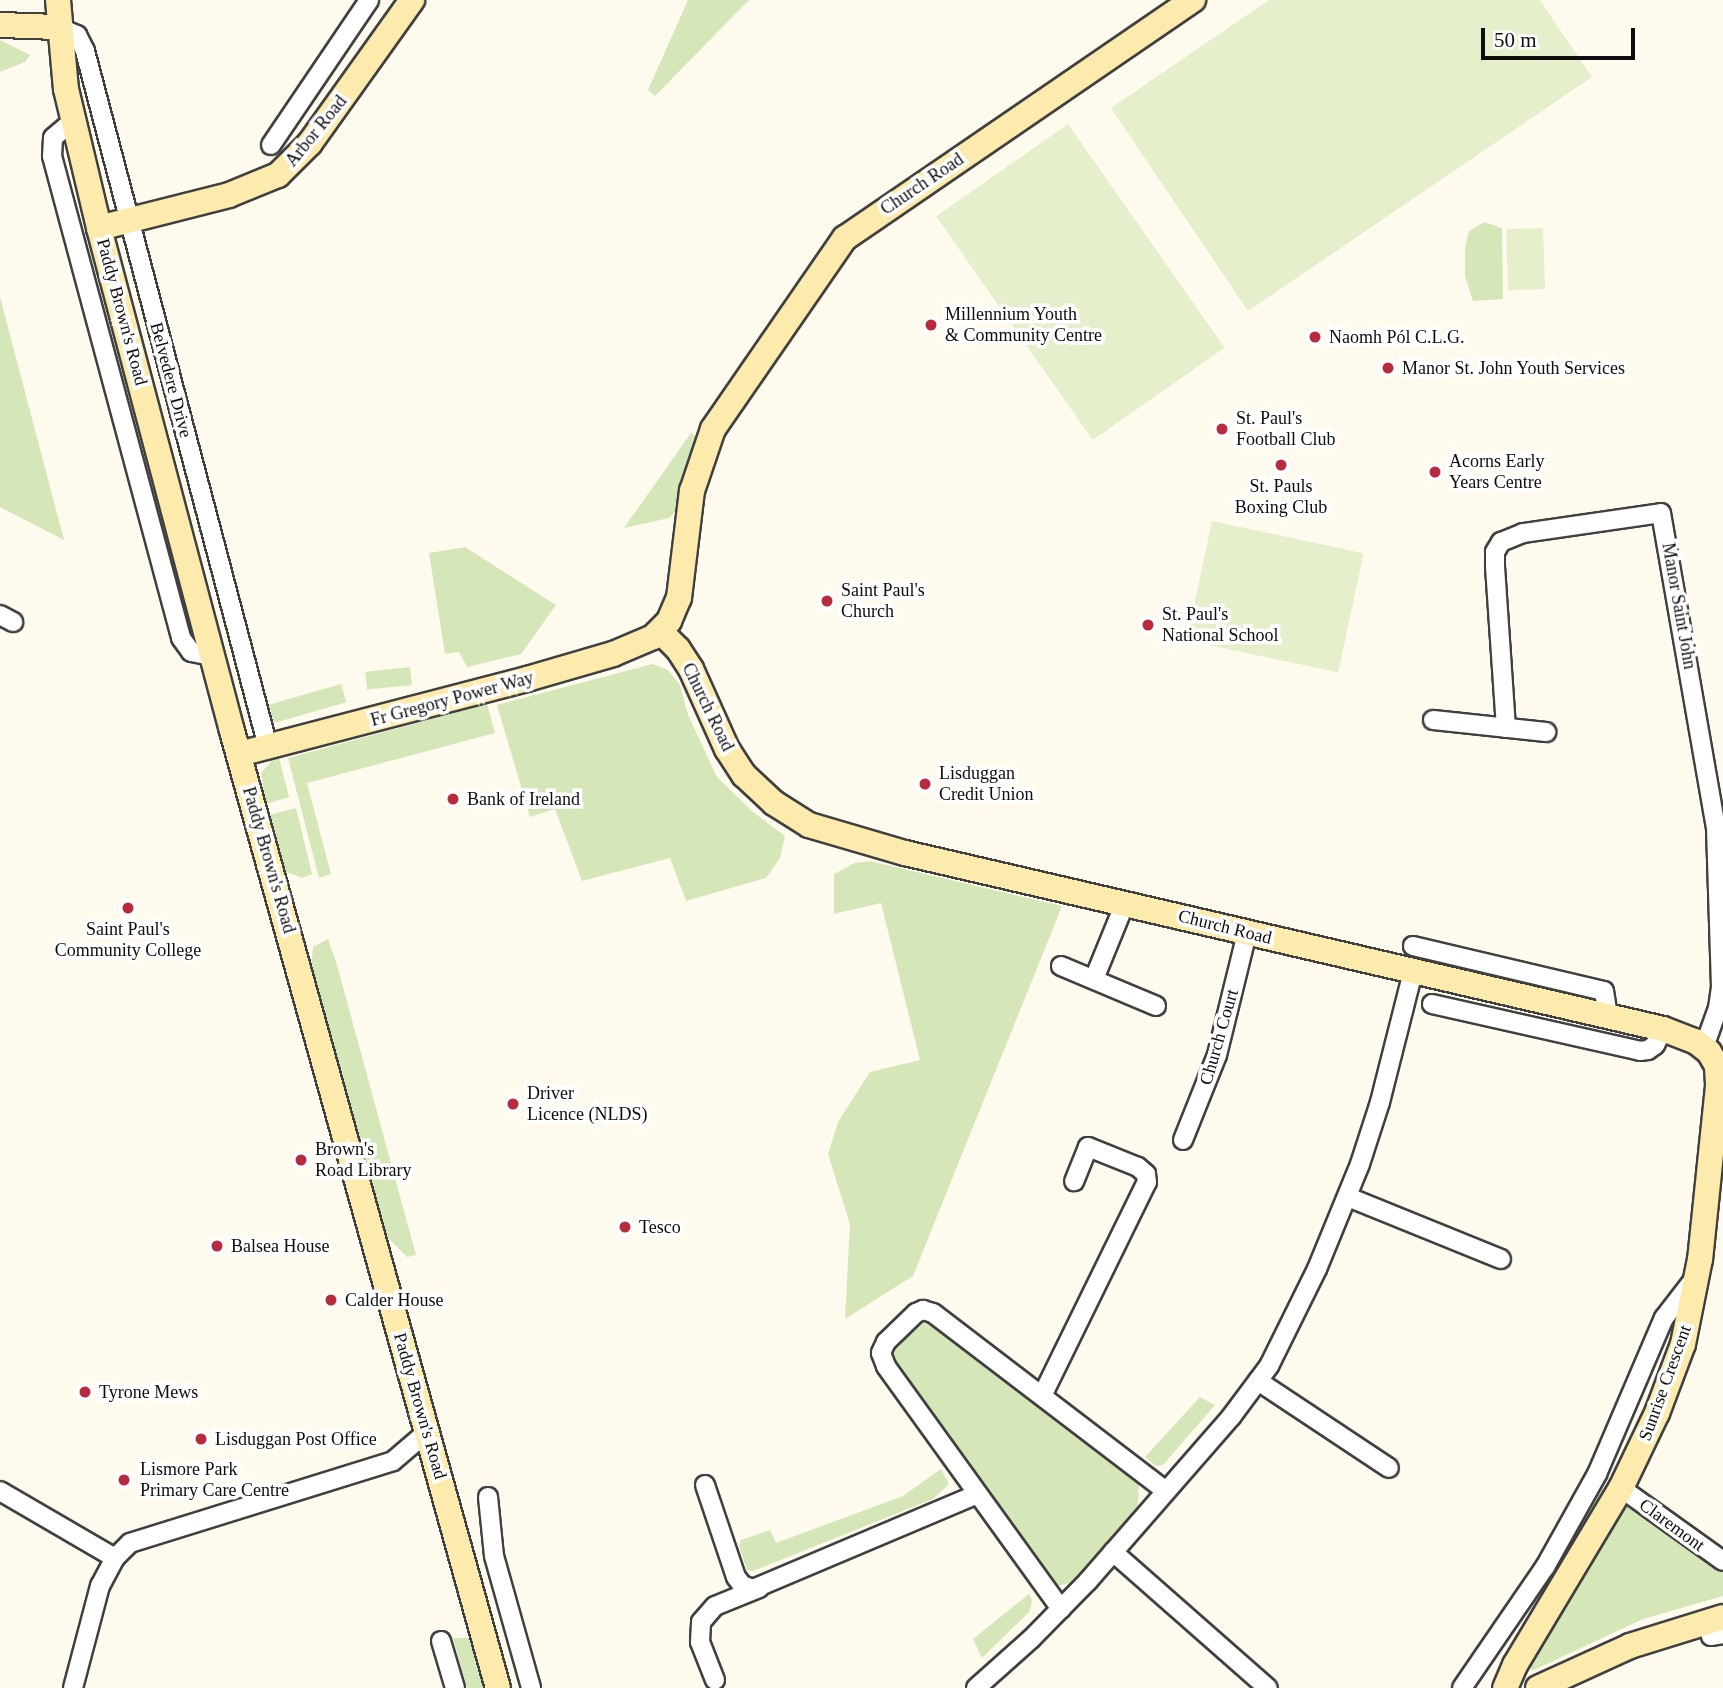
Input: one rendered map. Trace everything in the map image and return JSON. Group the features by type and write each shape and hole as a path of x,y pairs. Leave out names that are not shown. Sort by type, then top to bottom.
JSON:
{"street":[{"name":"Paddy Brown's Road","path":"58,0 58,27 73,121 99,228 212,656 498,1688"},
{"path":"271,145 369,0"},
{"name":"Arbor Road","path":"99,228 229,195 278,175 310,143 412,0"},
{"name":"Church Road","path":"1193,0 845,238 713,429 692,491 680,598 660,631 691,669 736,763 764,795 792,815 822,829 870,844 1663,1029 1704,1047"},
{"path":"0,25 58,27"},
{"name":"Belvedere Drive","path":"58,27 73,32 82,44 268,747"},
{"path":"338,46 366,65"},
{"path":"73,121 53,138 52,156 182,642 191,652 212,656"},
{"path":"116,396 143,390"},
{"name":"Manor Saint John","path":"1506,728 1495,565 1495,552 1501,542 1522,533 1661,513 1716,828 1721,987 1718,1008 1704,1047"},
{"name":"Fr Gregory Power Way","path":"239,754 613,654 643,643 660,631"},
{"path":"1433,719 1546,732"},
{"path":"1094,979 1125,903"},
{"name":"Church Court","path":"1184,1140 1217,1055 1247,933"},
{"path":"1412,946 1604,991 1608,1017"},
{"path":"1458,1010 1469,959"},
{"path":"1061,966 1156,1006"},
{"path":"976,1688 1060,1609 1113,1552 1258,1381 1302,1304 1348,1197 1380,1102 1413,972"},
{"path":"1432,1004 1640,1051 1655,1045 1663,1029"},
{"name":"Sunrise Crescent","path":"1505,1688 1519,1658 1621,1488 1653,1423 1676,1364 1697,1275 1718,1086 1717,1066 1704,1047"},
{"path":"1042,1396 1147,1182 1146,1174 1138,1167 1088,1147 1074,1181"},
{"path":"1348,1197 1501,1259"},
{"path":"1462,1688 1545,1567 1597,1474 1664,1318 1697,1275"},
{"path":"1060,1609 883,1362 881,1353 886,1342 916,1313 930,1311 1166,1491"},
{"path":"1258,1381 1389,1468"},
{"path":"73,1688 94,1604 115,1558 130,1543 393,1461 427,1432"},
{"path":"705,1485 739,1582 748,1588 763,1587"},
{"name":"Claremont","path":"1621,1488 1723,1561"},
{"path":"0,1491 115,1558"},
{"path":"715,1680 700,1642 701,1622 715,1606 976,1495"},
{"path":"488,1497 494,1556 531,1688"},
{"path":"1113,1552 1268,1688"},
{"path":"1538,1688 1630,1646 1718,1624"},
{"path":"440,1641 454,1688"}],"green space":[{"path":"688,0 749,0 655,96 648,90"},
{"path":"1269,0 1540,0 1592,77 1248,311 1111,108"},
{"path":"0,40 30,55 25,62 0,72"},
{"path":"1068,124 1225,348 1093,440 936,216"},
{"path":"1484,222 1502,228 1503,299 1473,301 1465,276 1465,247 1469,231"},
{"path":"1543,228 1545,289 1508,290 1506,229"},
{"path":"0,297 64,540 0,507"},
{"path":"691,433 696,436 681,478 675,512 669,518 624,528"},
{"path":"1212,521 1364,553 1338,673 1187,640"},
{"path":"465,547 556,605 521,654 467,667 459,652 445,654 429,553"},
{"path":"653,664 668,670 680,685 688,715 717,777 753,812 785,836 780,858 766,878 686,901 670,858 582,881 555,809 530,817 497,705"},
{"path":"410,667 412,685 367,690 365,672"},
{"path":"341,684 346,702 274,723 269,705"},
{"path":"487,704 495,733 307,783 331,874 319,878 288,758"},
{"path":"278,754 289,797 266,804 261,773"},
{"path":"296,808 312,874 302,878 284,871 269,815"},
{"path":"870,861 1062,906 913,1276 845,1319 850,1224 828,1154 838,1122 870,1072 920,1060 881,903 834,914 834,874 855,863"},
{"path":"328,939 416,1255 407,1257 381,1231 311,971 313,947"},
{"path":"926,1322 967,1347 1139,1479 1138,1506 1073,1582 1057,1586 1045,1581 896,1367 892,1351 895,1342 916,1323"},
{"path":"1200,1397 1215,1405 1163,1465 1156,1466 1145,1457"},
{"path":"941,1469 949,1484 933,1499 753,1571 747,1570 739,1546 741,1540 770,1530 776,1543 903,1496"},
{"path":"1622,1502 1723,1571 1723,1596 1643,1619 1532,1671 1528,1660"},
{"path":"1029,1594 1032,1600 1030,1611 982,1658 973,1639"},
{"path":"453,1638 469,1638 483,1688 467,1688"}],"place":[{"name":"Millennium Youth & Community Centre","path":"931,325"},
{"name":"Naomh Pól C.L.G.","path":"1315,337"},
{"name":"Manor St. John Youth Services","path":"1388,368"},
{"name":"St. Paul's Football Club","path":"1222,429"},
{"name":"St. Pauls Boxing Club","path":"1281,465"},
{"name":"Acorns Early Years Centre","path":"1435,472"},
{"name":"Saint Paul's Church","path":"827,601"},
{"name":"St. Paul's National School","path":"1148,625"},
{"name":"Lisduggan Credit Union","path":"925,784"},
{"name":"Bank of Ireland","path":"453,799"},
{"name":"Saint Paul's Community College","path":"128,908"},
{"name":"Driver Licence (NLDS)","path":"513,1104"},
{"name":"Brown's Road Library","path":"301,1160"},
{"name":"Tesco","path":"625,1227"},
{"name":"Balsea House","path":"217,1246"},
{"name":"Calder House","path":"331,1300"},
{"name":"Tyrone Mews","path":"85,1392"},
{"name":"Lisduggan Post Office","path":"201,1439"},
{"name":"Lismore Park Primary Care Centre","path":"124,1480"}]}
